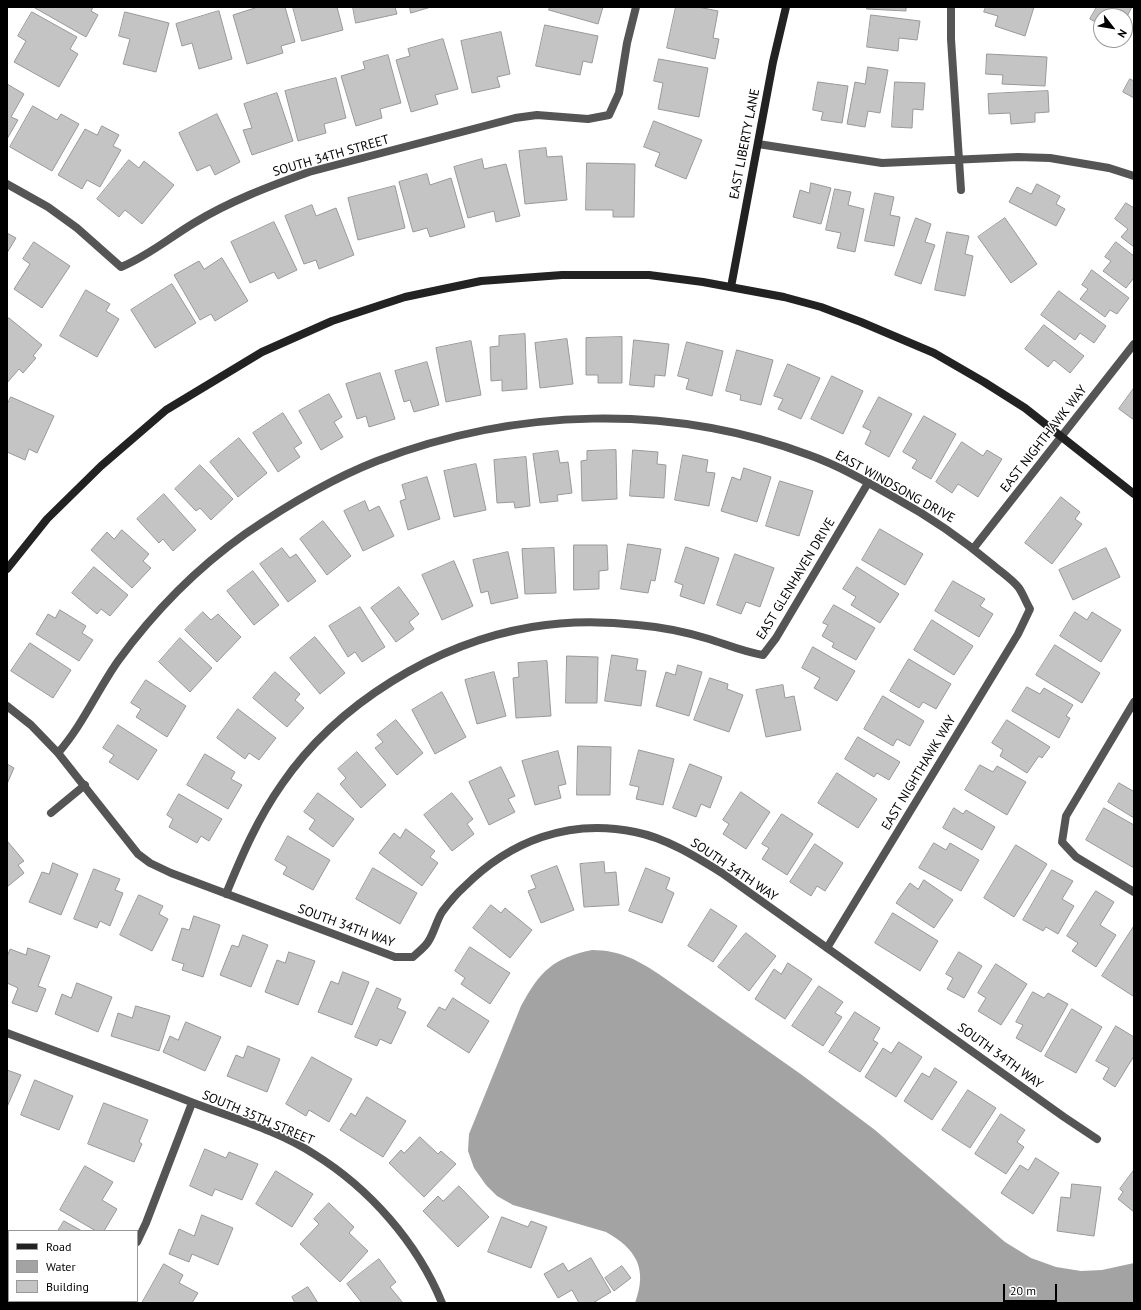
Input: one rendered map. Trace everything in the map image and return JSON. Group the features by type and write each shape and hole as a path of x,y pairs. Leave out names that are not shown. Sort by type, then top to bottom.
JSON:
{"street":[{"name":"SOUTH 34TH STREET","path":"7,184 48,207 77,228 121,267 141,259 194,223 224,206 276,184 310,172 515,118 537,115 588,120 609,115 619,93 627,43 636,7"},
{"name":"EAST LIBERTY LANE","path":"731,287 773,62 786,7"},
{"path":"951,7 951,39 961,190"},
{"path":"758,144 882,163 1018,157 1050,158 1109,168 1134,176"},
{"path":"7,569 47,519 101,466 166,410 262,352 332,321 404,297 481,281 562,274 649,275 731,287 784,297 822,307 934,353 984,382 1025,408 1134,494"},
{"name":"EAST NIGHTHAWK WAY","path":"974,549 1134,344"},
{"name":"EAST WINDSONG DRIVE","path":"58,753 71,738 118,660 147,625 179,590 203,567 244,535 292,504 330,482 377,461 444,439 506,425 602,417 658,421 708,428 750,437 810,455 868,483 927,516 974,549 1018,586 1030,609"},
{"name":"EAST GLENHAVEN DRIVE","path":"226,894 250,837 282,783 319,741 347,715 378,690 446,653 496,635 531,627 565,623 638,625 684,633 708,639 742,652 763,655 776,638 868,483"},
{"name":"EAST NIGHTHAWK WAY","path":"827,948 1018,634 1030,609"},
{"path":"1134,702 1066,816 1062,842 1076,857 1134,892"},
{"name":"SOUTH 34TH WAY","path":"7,706 31,725 58,753 85,785 138,854 150,863 171,873 395,957 413,957 428,942 442,912 463,887 493,861 520,845 560,831 603,828 636,832 665,842 694,855 1097,1139"},
{"path":"51,813 85,785"},
{"name":"SOUTH 35TH STREET","path":"7,1033 192,1103 292,1143 313,1153 354,1184 378,1205 402,1235 422,1264 442,1303"},
{"path":"138,1240 149,1216 192,1103"}],"water":[{"path":"592,950 621,954 638,961 663,977 802,1075 875,1130 1005,1242 1031,1258 1056,1267 1081,1271 1102,1270 1134,1263 1134,1303 635,1303 639,1291 639,1270 637,1261 625,1245 606,1232 513,1205 497,1196 486,1185 474,1168 468,1151 469,1134 521,1006 528,994 542,975 557,962 567,957"}],"building":[{"path":"93,7 91,11 98,15 86,37 35,8"},
{"path":"255,7 285,7 295,42 281,46 283,53 247,64 233,15"},
{"path":"293,7 337,7 343,30 302,41"},
{"path":"353,7 395,7 397,14 356,23"},
{"path":"410,7 431,7 411,13"},
{"path":"550,7 603,7 598,24 549,10"},
{"path":"676,7 698,7 718,11 713,38 719,39 715,59 667,48"},
{"path":"867,7 906,7 906,11 867,9"},
{"path":"986,7 1034,7 1025,36 995,26 998,16 984,12"},
{"path":"1097,7 1132,7 1131,8"},
{"path":"219,11 232,59 199,69 192,43 182,46 176,24"},
{"path":"32,12 77,37 70,49 78,54 59,87 14,62 26,41 18,36"},
{"path":"125,12 169,23 156,72 123,64 130,39 119,36"},
{"path":"1093,14 1093,21 1090,19"},
{"path":"871,15 920,21 917,40 899,38 898,51 867,47"},
{"path":"545,25 598,36 592,63 583,61 580,75 536,66"},
{"path":"501,32 510,74 497,77 500,87 472,93 461,41"},
{"path":"443,39 458,89 435,95 438,104 411,112 396,60 410,56 408,49"},
{"path":"987,54 1047,57 1045,86 1002,84 1003,75 986,74"},
{"path":"388,55 401,103 380,109 382,118 356,126 341,76 365,69 363,62"},
{"path":"659,59 708,68 699,117 658,109 663,83 654,81"},
{"path":"868,67 888,70 880,113 868,111 865,127 847,124 855,82 865,84"},
{"path":"336,78 346,118 324,124 326,133 298,141 285,91"},
{"path":"1130,79 1134,81 1134,98 1123,92"},
{"path":"818,82 848,86 842,123 821,120 823,112 813,110"},
{"path":"895,82 925,83 923,110 913,109 912,128 892,127"},
{"path":"7,84 24,94 11,117 18,120 7,139"},
{"path":"1048,91 1049,112 1035,113 1035,122 1011,124 1010,113 989,114 988,94"},
{"path":"277,93 293,141 252,155 243,130 252,128 244,104"},
{"path":"33,106 57,120 61,114 79,124 52,171 10,147"},
{"path":"217,114 240,162 215,175 210,165 197,171 179,133"},
{"path":"654,121 702,140 686,179 655,166 660,153 644,147"},
{"path":"102,126 119,135 113,146 121,150 100,187 87,180 82,189 58,175 85,129 97,135"},
{"path":"546,148 547,157 562,156 567,200 525,204 519,151"},
{"path":"482,159 484,169 506,164 520,216 496,222 494,211 468,218 454,167"},
{"path":"129,160 139,168 144,161 174,185 142,224 125,210 119,217 97,199"},
{"path":"587,163 635,164 634,217 613,217 613,210 586,210"},
{"path":"427,174 430,185 451,178 465,227 430,237 427,228 413,232 399,182"},
{"path":"811,183 831,188 821,224 793,217 800,190 809,193"},
{"path":"1037,184 1060,196 1056,204 1065,209 1056,226 1009,202 1017,187 1031,194"},
{"path":"395,186 405,228 358,240 348,198"},
{"path":"835,189 851,192 848,205 864,209 855,252 837,248 841,233 826,230"},
{"path":"875,193 894,197 890,215 900,217 894,246 865,241"},
{"path":"1126,203 1134,208 1134,247 1121,237 1128,229 1115,219"},
{"path":"312,205 316,216 336,208 354,255 319,269 316,260 304,264 285,216"},
{"path":"916,218 931,224 925,242 935,245 921,284 895,275"},
{"path":"1005,218 1037,264 1011,283 978,237"},
{"path":"274,222 297,270 278,279 274,272 250,283 231,242"},
{"path":"947,232 969,236 965,254 973,256 965,296 935,290"},
{"path":"7,233 16,238 7,253"},
{"path":"34,242 70,266 42,308 14,289 30,264 23,259"},
{"path":"1116,242 1134,256 1134,280 1133,279 1126,288 1103,271 1111,261 1105,257"},
{"path":"222,258 248,301 215,321 211,314 200,320 174,275 199,261 204,269"},
{"path":"1092,270 1129,298 1117,314 1110,310 1105,317 1080,299 1088,289 1082,285"},
{"path":"172,284 196,323 155,348 131,310"},
{"path":"86,290 110,304 106,311 119,319 97,357 60,336"},
{"path":"1059,291 1106,326 1094,343 1080,333 1075,340 1041,315"},
{"path":"9,318 42,345 33,356 36,358 23,373 19,369 7,383 7,321"},
{"path":"1044,325 1084,356 1070,373 1054,360 1048,367 1025,349"},
{"path":"525,334 527,389 502,391 502,380 491,381 490,347 499,346 499,336"},
{"path":"622,337 622,383 598,383 598,375 586,375 586,338"},
{"path":"567,339 573,384 540,388 535,343"},
{"path":"634,340 669,344 665,376 655,375 654,387 630,385"},
{"path":"471,341 481,395 446,402 436,348"},
{"path":"687,342 723,351 712,396 686,389 689,379 678,376"},
{"path":"737,350 773,360 761,405 740,400 741,395 726,391"},
{"path":"427,362 439,405 414,412 410,400 404,402 395,371"},
{"path":"788,364 820,378 801,419 778,409 783,399 774,396"},
{"path":"380,373 395,419 369,427 366,416 357,419 346,384"},
{"path":"832,376 863,391 843,434 811,419"},
{"path":"1134,388 1134,420 1119,409"},
{"path":"329,394 342,417 334,422 343,437 321,450 299,411"},
{"path":"11,397 54,416 37,453 29,449 25,460 7,452 7,405"},
{"path":"879,397 912,414 889,457 865,444 871,431 863,427"},
{"path":"283,413 302,443 294,448 300,457 278,472 253,433"},
{"path":"924,416 956,434 931,479 912,468 917,460 903,452"},
{"path":"239,438 267,473 238,497 210,462"},
{"path":"962,442 983,456 987,450 1002,459 978,497 958,484 952,493 936,482"},
{"path":"616,450 617,499 582,501 581,461 587,460 587,451"},
{"path":"633,450 658,452 657,464 666,465 664,498 630,496"},
{"path":"558,451 560,463 568,462 572,493 557,495 558,501 540,503 533,454"},
{"path":"683,455 708,460 706,472 715,473 709,506 675,500"},
{"path":"526,457 530,506 515,508 514,502 497,503 494,460"},
{"path":"476,464 486,510 454,517 444,471"},
{"path":"200,465 233,499 211,520 200,508 196,511 175,489"},
{"path":"744,468 771,477 757,522 721,511 732,477 740,480"},
{"path":"427,477 440,519 408,530 400,501 406,499 402,485"},
{"path":"780,481 813,491 799,536 766,526"},
{"path":"164,494 196,530 173,551 163,539 159,543 137,519"},
{"path":"1061,497 1080,512 1075,519 1082,524 1052,564 1025,543"},
{"path":"365,501 369,511 379,506 394,536 363,551 344,511"},
{"path":"323,521 351,556 327,575 300,539"},
{"path":"880,529 923,554 905,585 862,560"},
{"path":"122,530 149,554 143,561 151,568 132,588 91,550 107,532 114,539"},
{"path":"628,544 661,549 655,581 651,580 648,593 621,589"},
{"path":"574,545 607,545 608,570 599,571 599,589 574,590"},
{"path":"686,547 719,558 704,604 680,596 683,585 675,582"},
{"path":"282,548 290,558 296,554 316,581 288,602 260,564"},
{"path":"554,548 556,593 525,594 522,549"},
{"path":"1106,548 1120,577 1073,600 1059,570"},
{"path":"508,552 518,598 491,604 488,591 481,593 473,560"},
{"path":"735,554 774,568 760,607 746,602 741,614 717,605"},
{"path":"454,561 473,606 442,620 422,575"},
{"path":"94,567 128,595 110,616 101,609 97,614 72,593"},
{"path":"857,567 899,594 880,623 851,605 856,597 843,589"},
{"path":"253,571 279,605 254,625 227,591"},
{"path":"953,581 985,599 980,606 993,614 979,637 935,611"},
{"path":"399,587 419,614 409,622 414,629 396,642 371,608"},
{"path":"834,605 875,628 856,660 832,647 834,643 822,636 828,625 823,623"},
{"path":"360,607 385,647 362,662 355,652 348,657 329,626"},
{"path":"60,610 86,626 82,633 93,640 79,661 36,634 48,614 55,618"},
{"path":"203,612 211,620 218,614 241,637 217,662 185,630"},
{"path":"1075,612 1087,620 1092,612 1121,630 1101,662 1060,636"},
{"path":"932,620 973,646 954,675 914,650"},
{"path":"315,637 345,673 320,694 290,658"},
{"path":"180,638 212,668 190,692 159,662"},
{"path":"30,643 71,670 53,698 11,671"},
{"path":"1055,645 1100,673 1082,703 1036,675"},
{"path":"813,647 855,671 837,701 814,688 820,678 802,668"},
{"path":"612,655 638,659 636,670 646,671 641,706 605,701"},
{"path":"567,656 598,657 597,703 566,703"},
{"path":"909,659 951,684 936,709 923,702 919,708 890,691"},
{"path":"547,661 551,716 516,718 513,678 519,677 518,663"},
{"path":"678,665 702,672 689,716 656,706 666,672 675,675"},
{"path":"275,672 300,694 295,700 304,708 287,727 253,698"},
{"path":"494,672 506,716 477,724 465,680"},
{"path":"710,678 728,684 727,689 743,695 729,732 694,720"},
{"path":"146,680 186,706 167,737 136,717 141,709 131,703"},
{"path":"783,685 785,698 794,696 801,730 766,737 756,690"},
{"path":"1027,687 1040,694 1044,688 1073,705 1066,716 1070,718 1059,738 1012,711"},
{"path":"442,692 466,737 435,754 412,710"},
{"path":"883,696 924,721 910,746 897,739 893,746 864,729"},
{"path":"238,709 276,738 259,760 249,753 245,759 217,738"},
{"path":"396,720 423,753 397,775 375,748 383,742 377,735"},
{"path":"1007,720 1050,747 1042,758 1039,756 1027,773 1000,756 1003,750 992,743"},
{"path":"118,725 157,750 138,780 109,762 114,755 103,748"},
{"path":"858,737 900,762 889,780 877,773 874,777 845,759"},
{"path":"578,746 611,747 610,795 577,795"},
{"path":"639,750 674,759 663,805 636,799 639,787 630,785"},
{"path":"558,751 566,784 558,786 561,798 535,805 522,761"},
{"path":"357,752 386,785 361,808 340,784 346,778 338,769"},
{"path":"205,754 235,772 231,779 242,785 228,809 187,785"},
{"path":"7,764 14,768 7,784"},
{"path":"690,764 722,777 710,808 701,804 696,817 673,808"},
{"path":"980,765 993,772 997,766 1026,782 1007,815 965,790"},
{"path":"501,767 515,796 508,799 515,812 489,825 469,782"},
{"path":"837,773 877,799 858,828 818,803"},
{"path":"1119,783 1133,791 1134,790 1134,818 1108,802"},
{"path":"741,792 770,812 746,849 723,834 729,824 723,820"},
{"path":"318,793 354,819 333,847 309,829 315,820 304,812"},
{"path":"452,793 473,819 467,824 474,834 452,851 424,815"},
{"path":"179,794 222,819 209,841 201,836 197,843 169,827 173,819 167,815"},
{"path":"954,808 963,814 966,810 995,827 982,850 943,828"},
{"path":"1104,808 1134,825 1134,868 1086,840"},
{"path":"782,814 813,834 787,875 762,859 769,848 762,844"},
{"path":"406,829 435,851 430,857 438,863 422,886 379,853 394,833 400,838"},
{"path":"288,836 330,860 313,890 283,874 287,867 275,860"},
{"path":"8,842 24,861 18,865 24,873 7,887"},
{"path":"934,843 946,850 950,843 979,860 961,891 919,868"},
{"path":"815,844 843,863 825,891 817,886 811,896 790,882"},
{"path":"1016,845 1047,864 1014,917 984,898"},
{"path":"604,862 605,873 616,872 619,905 584,907 580,864"},
{"path":"53,863 78,874 61,915 29,902 42,872 49,874"},
{"path":"557,866 574,910 541,923 528,891 536,888 531,876"},
{"path":"373,868 417,893 400,924 356,899"},
{"path":"646,868 670,878 666,889 674,893 662,923 629,911"},
{"path":"94,869 120,879 115,890 123,893 110,926 100,921 97,928 74,919"},
{"path":"1052,870 1073,881 1062,899 1074,906 1058,934 1046,927 1043,931 1023,920"},
{"path":"924,880 953,900 934,928 896,903 910,883 918,889"},
{"path":"1096,891 1114,902 1100,925 1116,935 1096,967 1072,951 1078,943 1067,936"},
{"path":"139,895 163,906 159,914 168,919 152,951 120,935"},
{"path":"491,905 501,913 505,908 532,930 510,958 473,928"},
{"path":"711,909 737,926 713,962 688,946"},
{"path":"893,913 938,941 920,971 875,943"},
{"path":"194,916 220,925 203,977 182,970 184,964 172,960 182,928 189,930"},
{"path":"1134,926 1134,994 1133,996 1102,976"},
{"path":"746,933 776,956 749,991 718,967"},
{"path":"243,935 268,945 251,987 220,975 232,945 238,947"},
{"path":"470,947 510,973 490,1004 461,984 465,978 455,971"},
{"path":"28,948 50,956 38,986 46,989 37,1012 12,1003 18,988 7,983 7,957 10,949 26,955"},
{"path":"289,952 315,961 298,1005 265,992 277,960 285,963"},
{"path":"959,952 982,966 964,998 947,989 953,978 946,974"},
{"path":"788,963 812,979 785,1019 755,999 774,969 781,974"},
{"path":"996,964 1027,984 1001,1025 978,1011 986,998 978,993"},
{"path":"343,972 369,982 352,1025 318,1012 331,981 338,984"},
{"path":"77,983 112,997 98,1032 55,1014 62,994 71,998"},
{"path":"819,986 843,1002 835,1013 842,1017 823,1046 792,1026"},
{"path":"377,988 401,999 397,1008 406,1012 391,1044 380,1039 377,1046 355,1037"},
{"path":"1033,992 1044,998 1048,993 1068,1004 1041,1052 1016,1038 1023,1025 1016,1022"},
{"path":"453,998 489,1021 469,1053 427,1026 439,1007 445,1010"},
{"path":"136,1006 170,1016 159,1051 111,1036 118,1013 132,1018"},
{"path":"1072,1009 1102,1027 1076,1073 1045,1056"},
{"path":"855,1012 880,1028 873,1040 878,1043 860,1072 829,1052"},
{"path":"186,1022 221,1037 205,1071 163,1052 170,1036 178,1040"},
{"path":"1116,1026 1134,1037 1134,1056 1115,1087 1103,1079 1109,1068 1096,1061"},
{"path":"899,1042 922,1057 896,1097 865,1077 883,1048 891,1053"},
{"path":"248,1046 280,1059 267,1092 227,1076 236,1055 243,1058"},
{"path":"312,1057 352,1079 329,1122 309,1110 306,1116 286,1104"},
{"path":"935,1068 957,1082 932,1120 904,1101 922,1073 929,1077"},
{"path":"7,1070 21,1075 7,1107"},
{"path":"35,1080 73,1096 59,1130 21,1115"},
{"path":"968,1090 996,1108 970,1148 942,1130"},
{"path":"367,1097 406,1121 383,1157 340,1130 351,1113 355,1116"},
{"path":"104,1103 148,1120 139,1142 142,1144 134,1162 88,1144"},
{"path":"1001,1114 1025,1130 1017,1142 1024,1147 1006,1174 975,1154"},
{"path":"420,1137 438,1154 441,1151 456,1164 424,1197 389,1163 401,1150 404,1153"},
{"path":"205,1149 226,1158 229,1152 258,1164 242,1200 215,1189 212,1196 190,1186"},
{"path":"1036,1158 1059,1173 1033,1214 1001,1193 1020,1165 1028,1170"},
{"path":"85,1166 113,1182 102,1200 117,1209 105,1230 94,1230 60,1210"},
{"path":"1134,1170 1134,1212 1118,1199 1123,1192 1120,1189"},
{"path":"276,1171 313,1194 292,1227 256,1204"},
{"path":"1072,1184 1101,1187 1094,1236 1057,1231 1061,1197 1070,1198"},
{"path":"459,1186 489,1217 458,1247 423,1211 438,1196 443,1201"},
{"path":"329,1203 354,1227 349,1233 368,1251 340,1282 300,1244 319,1224 314,1219"},
{"path":"202,1215 233,1228 218,1265 192,1254 189,1262 169,1254 179,1229 194,1236"},
{"path":"502,1217 528,1227 531,1221 547,1227 531,1268 488,1252"},
{"path":"64,1221 80,1230 59,1230"},
{"path":"591,1258 611,1292 593,1303 579,1303 572,1290 558,1298 544,1274 563,1263 568,1271"},
{"path":"379,1259 396,1282 390,1287 403,1303 362,1303 347,1284"},
{"path":"164,1264 183,1275 179,1283 198,1293 192,1303 142,1303"},
{"path":"622,1266 631,1278 614,1291 605,1278"},
{"path":"308,1287 318,1303 295,1303 292,1297"},
{"path":"8,1299 8,1302 56,1302 56,1303 7,1303"}]}
